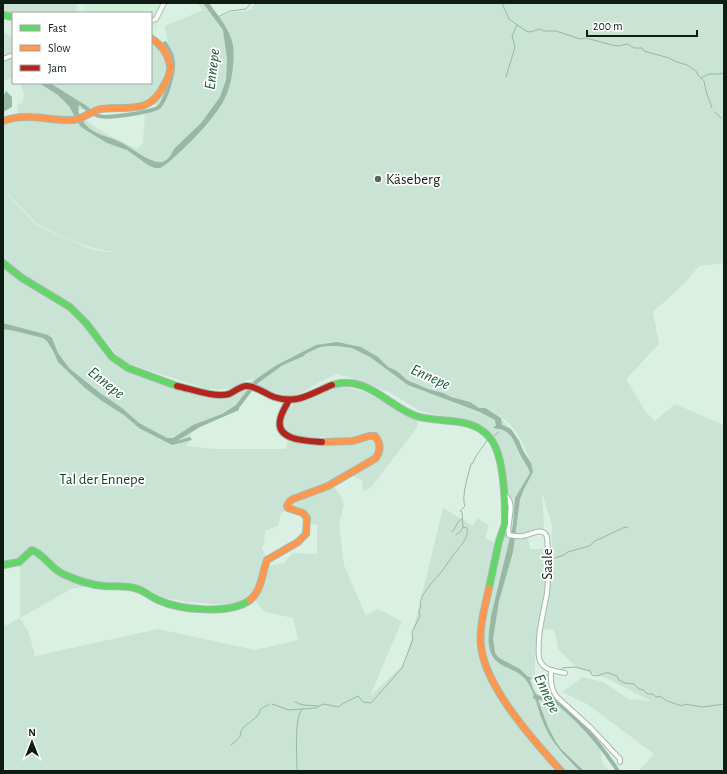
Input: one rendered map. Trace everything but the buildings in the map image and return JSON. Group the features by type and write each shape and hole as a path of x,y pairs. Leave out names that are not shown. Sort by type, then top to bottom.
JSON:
{"street":[{"path":"152,21 156,19 164,3"},
{"path":"3,122 10,118 22,117 79,118 102,108 129,109 144,106 152,102 159,95 170,72 170,63 163,48 152,39"},
{"path":"3,263 22,278 70,306 86,323 112,357 128,368 170,384 210,394 228,394 243,386 249,386 279,398 296,400 334,384 350,383 369,389 386,398 408,413 418,416 458,421 471,425 487,434 498,452 504,494 504,523 482,621 482,652 491,676 508,705 527,732 561,771"},
{"path":"3,565 19,562 32,550 37,551 42,555 55,570 85,584 136,588 145,591 158,600 166,603 205,609 222,609 236,606 250,600 257,591 267,560 298,542 306,534 307,518 304,513 288,508 287,506 289,502 335,482 376,458 379,453 378,441 375,436 370,436 356,441 328,442 287,436 282,430 279,418 289,400"},
{"name":"Saale","path":"504,494 508,497 510,504 511,518 508,532 509,535 520,537 543,532 547,537 549,572 547,592 540,627 538,653 540,662 551,670"},
{"path":"565,673 551,670 552,691 556,697 591,728 620,759 620,762"}],"shaded area":[{"path":"82,3 162,3 157,14 158,26 156,29 152,29 152,12 85,12"},
{"path":"203,3 209,3 223,23 233,45 234,59 229,89 219,109 209,122 181,151 160,168 155,168 148,165 127,150 107,143 84,129 80,126 69,106 58,95 41,84 52,84 89,108 86,109 79,105 78,108 83,121 93,131 123,143 146,158 157,162 162,162 170,157 174,149 201,123 220,97 226,80 227,59 223,30"},
{"path":"6,91 12,97 12,107 3,112 3,97"},
{"path":"3,323 48,335 52,338 58,353 69,368 100,393 122,408 139,423 167,438 173,438 193,425 222,414 236,405 255,380 275,366 316,345 337,342 361,347 378,357 388,367 397,371 407,380 428,389 470,402 479,408 485,408 501,418 502,425 511,429 519,441 523,451 531,463 533,472 520,499 513,552 499,601 493,639 495,653 499,658 520,669 531,678 530,680 532,687 541,699 538,700 548,727 556,742 561,749 584,771 580,771 562,753 548,733 533,693 526,680 518,673 498,662 491,653 489,634 491,616 513,525 515,498 530,473 512,437 505,431 494,428 494,426 496,426 495,420 480,412 408,385 370,357 352,348 328,346 320,347 283,365 258,383 239,410 200,427 177,441 190,437 192,440 172,445 139,428 124,415 85,388 58,362 47,341 43,338 3,329"}],"green space":[{"path":"3,3 77,3 76,12 12,13 3,11"},
{"name":"Tal der Ennepe","path":"197,3 207,3 217,18 233,12 253,9 252,7 256,3 724,3 724,263 699,266 683,285 653,312 659,344 626,379 645,411 655,421 675,404 724,425 724,771 639,771 654,754 587,704 562,692 583,677 603,682 629,699 651,701 610,680 575,666 558,649 554,629 543,630 551,571 552,525 541,490 544,530 526,534 530,549 547,549 548,562 541,626 540,651 535,655 535,674 531,678 535,690 539,696 544,697 549,694 581,719 599,737 602,763 610,771 582,771 555,745 566,759 580,771 3,771 3,627 20,618 20,561 3,564 3,265 16,276 68,307 92,334 108,349 108,354 114,361 131,371 184,390 221,396 242,390 250,384 254,377 230,389 207,389 126,363 90,323 70,305 26,280 3,261 3,186 10,197 36,225 90,249 107,252 118,251 107,251 90,247 73,241 37,224 11,197 3,185 3,126 14,119 28,118 44,121 41,116 18,115 17,106 23,102 24,93 21,87 22,84 152,84 152,40 163,51 169,49 165,26 203,10","holes":["141,103 159,105 145,113 143,143 137,149 96,128 84,118 79,121 74,111 99,106","337,374 364,382 391,393 420,411 471,423 493,438 500,459 506,494 507,522 501,546 485,538 489,525 477,518 473,526 443,508 405,663 370,696 402,621 378,609 366,616 344,565 339,524 344,505 341,497 333,484 317,490 349,473 362,481 363,491 371,487 417,428 418,419 401,413 387,403 365,392 342,386 327,390 294,404 284,411 282,418 283,427 288,435 296,437 338,437 296,441 288,440 286,449 215,449 187,446 193,428 235,410 254,386 295,398 319,382","496,414 508,422 513,428 524,446 530,460 516,435","311,492 294,499 288,506 289,508 308,513 310,517 310,524 317,525 317,554 293,553 284,563 266,566 260,587 253,598 265,612 293,618 298,640 255,650 158,629 35,656 29,633 20,618 71,589 101,584 134,585 147,588 161,597 186,602 226,605 246,600 256,593 267,558 261,547 264,546 265,531 278,526 281,514 288,509 287,506 291,500"]},
{"path":"3,32 12,37 12,77 3,81"}],"waterway":[{"path":"218,17 230,11 246,9 251,3"},
{"path":"502,3 509,19 526,31 530,32 540,29 544,31 556,31 580,39 586,38 612,45 619,46 627,44 634,48 642,48 644,51 687,65 696,71 704,81 712,108"},
{"path":"506,77 515,47 512,36 517,25"},
{"path":"83,106 95,114 103,117 139,113 159,107 167,93 173,67 172,55 165,43"},
{"path":"701,78 709,74 721,74 724,72"},
{"path":"715,112 721,118"},
{"path":"494,436 499,432"},
{"path":"297,771 297,729 299,714 302,709 316,708 323,704 339,707 358,696 363,702 371,703 402,668 413,639 412,632 420,616 419,610 421,608 420,603 422,597 466,537 467,528 463,527 462,512 460,511 465,506 464,492 471,464 487,440"},
{"path":"452,532 458,522 462,519"},
{"path":"456,535 463,527"},
{"path":"552,559 568,552 589,546 595,541 625,527 628,528"},
{"path":"562,668 575,667 590,671 592,675 597,676 609,673 617,676 619,680 625,683 634,684 648,694 653,694 656,697 660,696 667,701 682,706 684,704 703,707 724,704"},
{"name":"Ennepe","path":"531,678 548,675"},
{"name":"Ennepe","path":"535,697 543,698 549,695 578,721 595,739 618,771"},
{"path":"295,702 303,705 318,706"},
{"path":"231,745 240,737 244,727 256,718 261,709 269,704"},
{"path":"272,704 289,710 302,709"}],"traffic: fast":[{"path":"3,15 12,17"},
{"path":"3,263 22,278 70,307 86,323 112,357 128,368 177,386"},
{"path":"332,385 344,383 366,387 416,416 465,423 483,431 490,438 498,454 502,475 505,524 499,541 489,588"},
{"path":"3,565 19,562 32,550 37,552 58,571 73,578 99,585 138,589 158,600 179,606 205,609 230,608 241,605 250,600"}],"traffic: slow":[{"path":"3,121 21,117 73,120 101,109 129,108 145,105 158,95 170,73 169,61 165,53 152,39"},
{"path":"250,600 257,591 267,560 298,542 306,534 307,518 303,513 288,508 287,506 289,502 293,499 328,486 376,458 379,452 379,444 375,436 369,436 353,441 322,442"},
{"path":"489,588 481,631 481,646 484,662 491,679 512,713 561,771"}],"traffic: jam":[{"path":"177,386 217,395 229,394 238,388 248,386 274,397 290,400 304,397 332,385"},
{"path":"289,400 282,412 280,420 280,427 283,432 294,438 322,442"}],"place":[{"name":"Käseberg","path":"378,179"}]}
